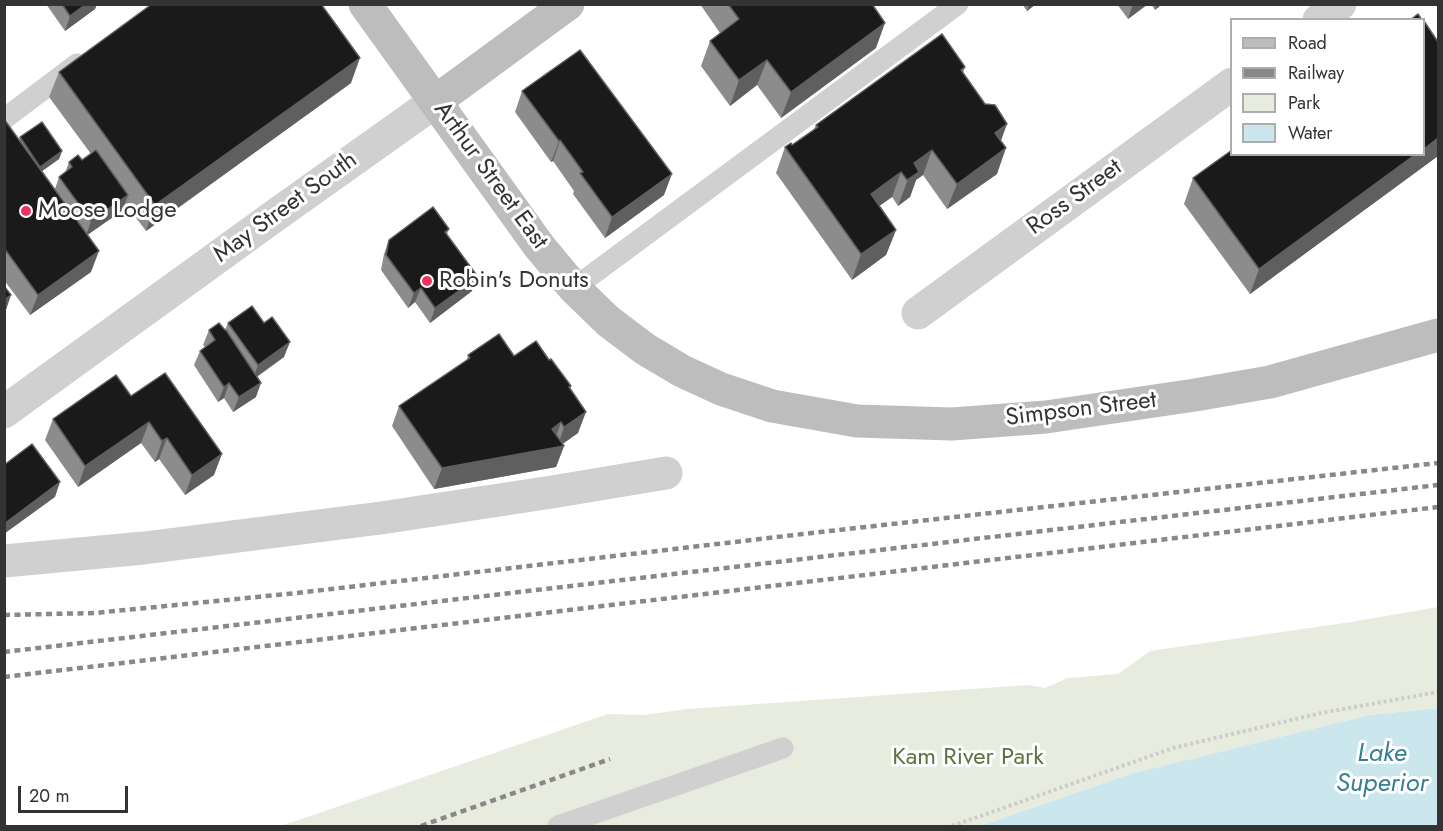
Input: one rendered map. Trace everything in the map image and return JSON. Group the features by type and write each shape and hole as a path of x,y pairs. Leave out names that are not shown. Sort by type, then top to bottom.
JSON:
{"main road":[{"name":"Arthur Street East","path":"365,4 539,246 574,288 608,321 645,349 682,371 721,389"},
{"name":"May Street South","path":"436,101 568,4"},
{"name":"Simpson Street","path":"721,389 772,406 856,421 952,424 1046,417 1270,382 1438,335"}],"street":[{"path":"1322,18 1340,4"},
{"name":"Ross Street","path":"918,313 1230,85"},
{"name":"May Street South","path":"4,412 273,216 436,101"},
{"path":"4,561 144,548 381,518 666,473"}],"lane":[{"path":"574,288 958,4"},
{"path":"4,119 90,54"},
{"path":"558,826 783,748"}],"path":[{"path":"952,826 1173,748 1321,713 1438,692"}],"green space":[{"name":"Kam River Park","path":"1438,607 1438,708 1369,715 1130,774 980,826 281,826 608,714 644,715 687,709 1028,685 1045,688 1068,678 1118,674 1150,651"}],"water":[{"name":"Lake Superior","path":"1438,708 1438,826 980,826 1130,774 1369,715"}],"building":[{"path":"62,4 86,4 70,16"},
{"path":"152,4 321,4 360,58 155,205 59,72"},
{"path":"728,4 872,4 885,23 791,92 767,60 739,80 710,41 739,19"},
{"path":"1425,22 1438,42 1438,138 1425,148"},
{"path":"942,34 965,67 961,70 985,104 995,105 1007,124 995,133 1006,148 957,184 932,150 914,163 919,172 907,180 901,172 871,194 896,230 861,254 785,147 791,143 792,145 818,127 816,125"},
{"path":"580,50 672,174 612,217 580,173 583,172 522,91"},
{"name":"Moose Lodge","path":"4,119 99,251 38,295 4,248"},
{"path":"42,122 62,151 40,167 20,137"},
{"path":"96,150 128,195 91,221 59,177 72,167 69,162 78,155 82,160"},
{"path":"1230,151 1230,156 1413,156 1259,269 1193,178"},
{"name":"Robin's Donuts","path":"433,207 449,229 445,232 478,277 435,308 421,288 414,293 386,255 389,240"},
{"path":"4,286 11,295 4,300"},
{"path":"252,306 264,323 272,317 290,342 258,365 228,323"},
{"path":"219,323 261,383 239,397 229,383 224,387 200,351 215,340 209,330"},
{"path":"499,334 514,356 536,341 571,386 569,387 586,412 564,427 561,422 552,429 564,446 442,468 399,406 470,358 468,355"},
{"path":"165,373 222,454 192,475 167,438 162,441 149,422 85,466 53,419 116,375 131,396"},
{"path":"32,444 60,482 4,524 4,465"}],"railway":[{"path":"4,615 95,613 297,593 1438,463"},
{"path":"4,652 1438,485"},
{"path":"4,677 1438,507"},
{"path":"421,826 610,759"}],"place":[{"name":"Moose Lodge","path":"26,211"},
{"name":"Robin's Donuts","path":"427,281"}]}
